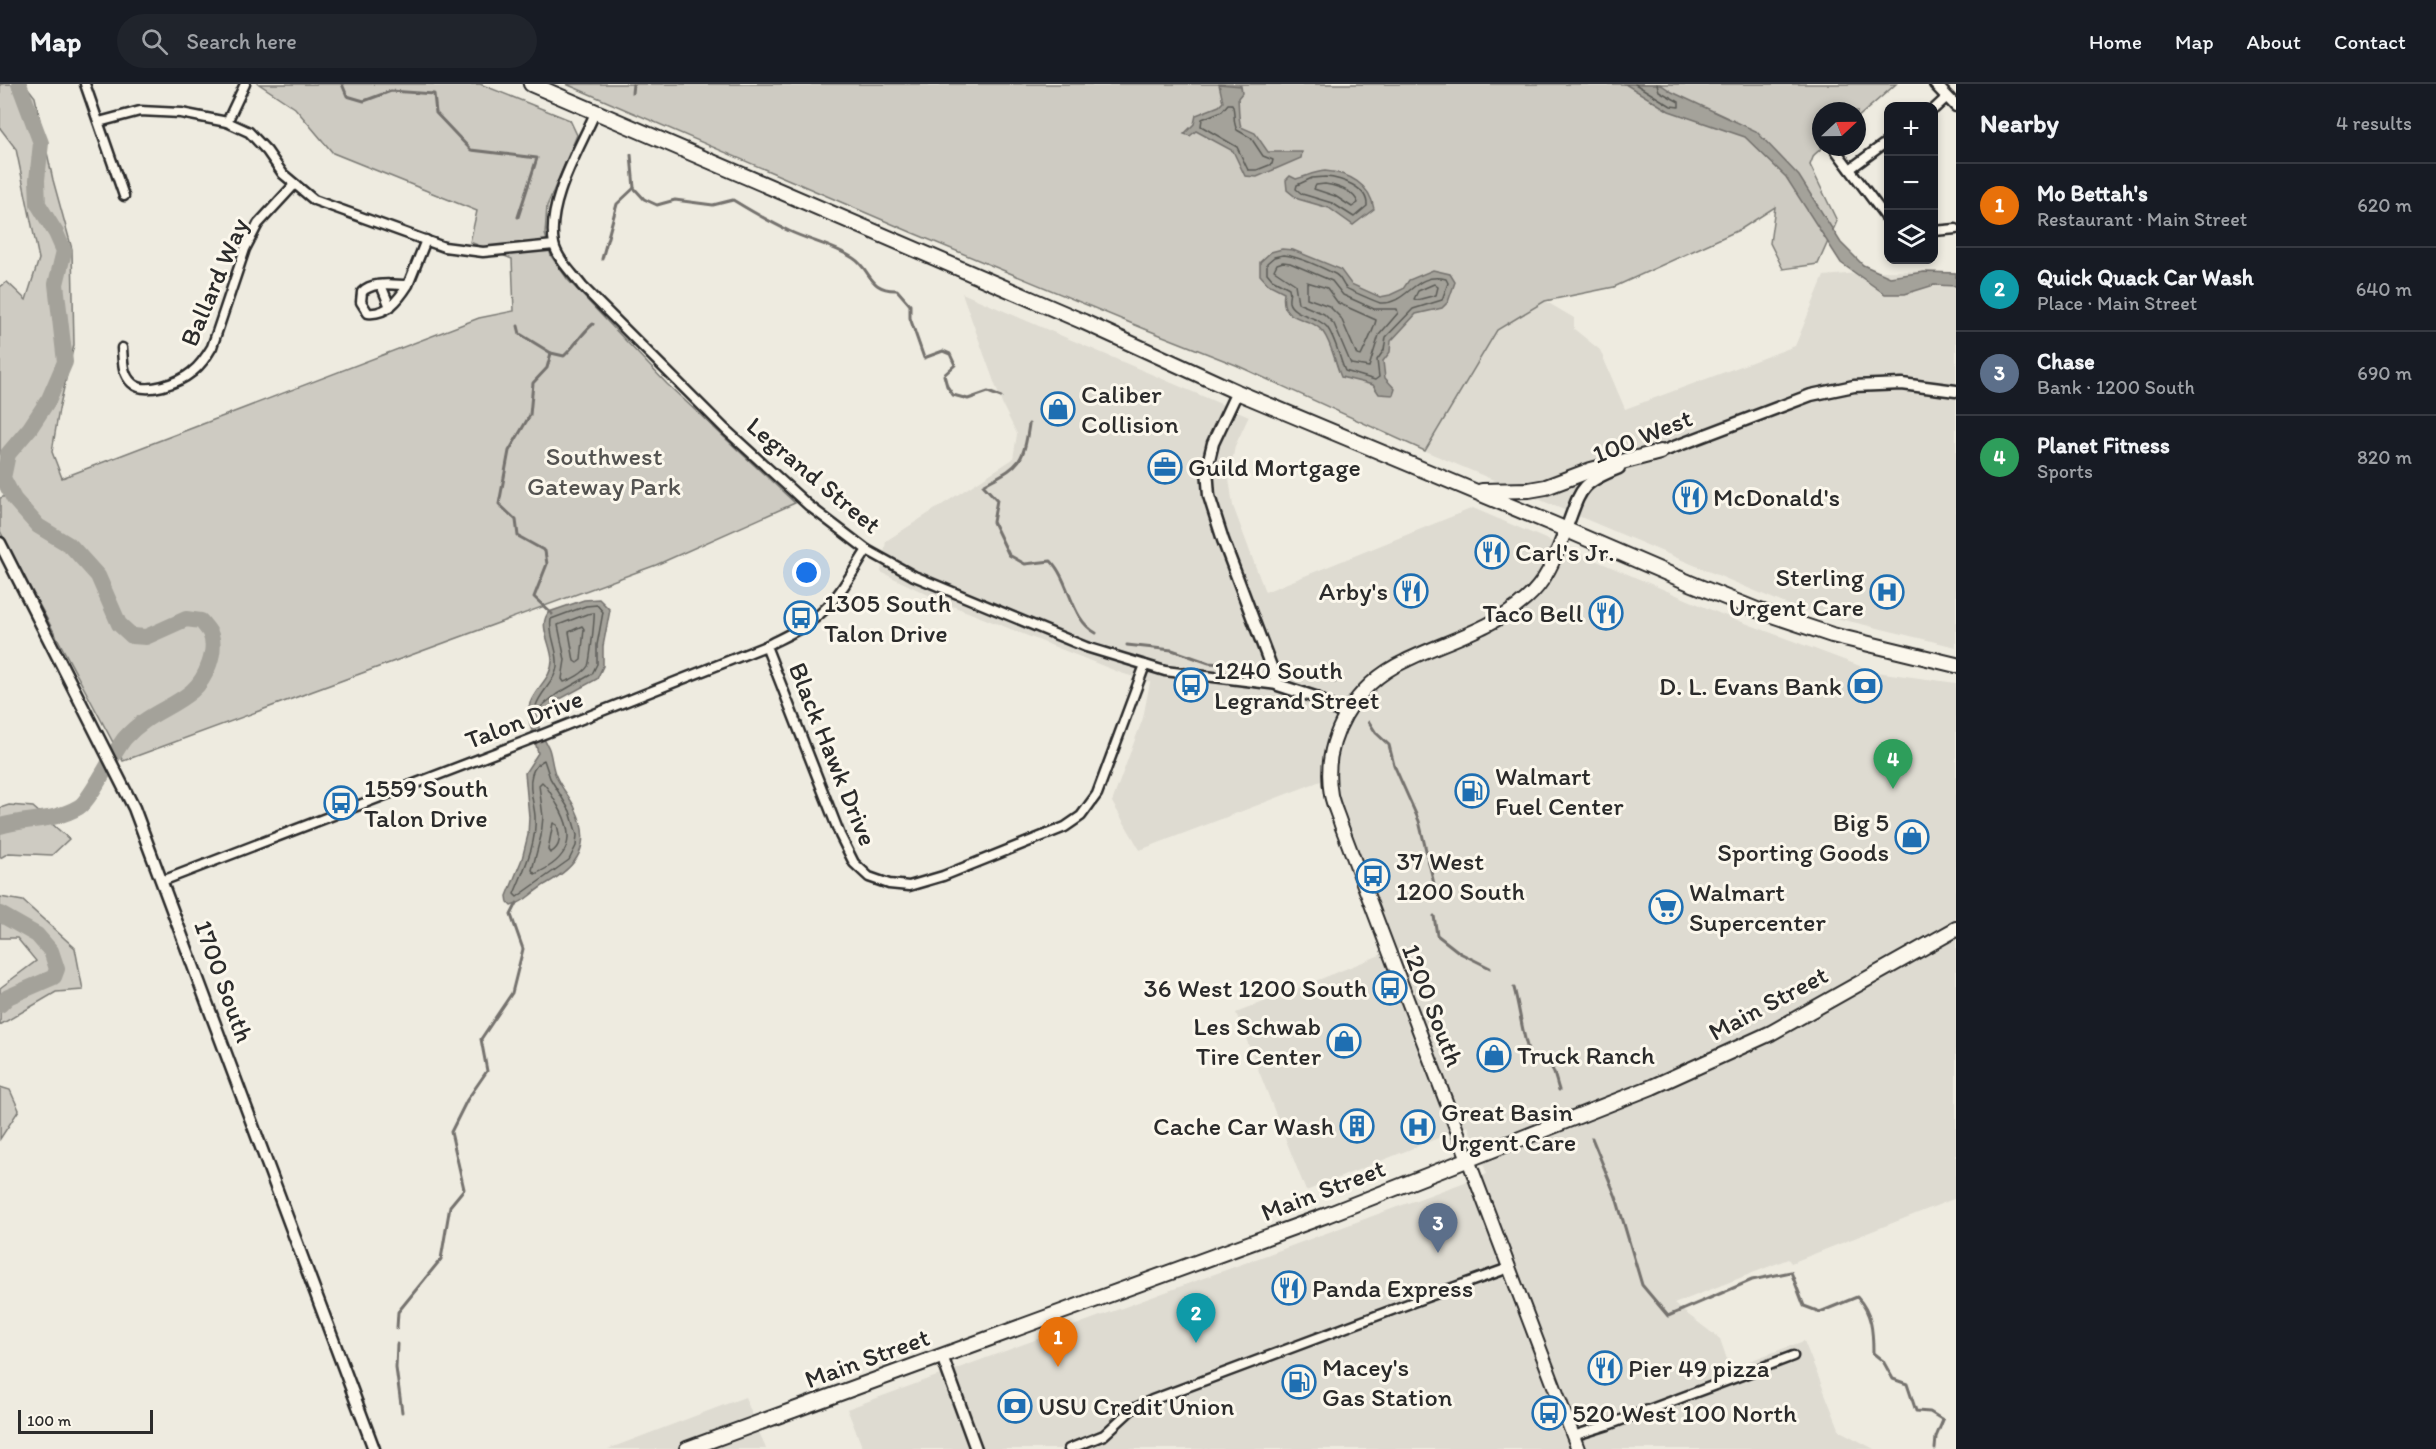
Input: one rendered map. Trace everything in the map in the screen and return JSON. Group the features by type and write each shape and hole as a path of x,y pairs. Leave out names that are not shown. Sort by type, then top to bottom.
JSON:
{"main road":[{"path":"531,84 1084,322 1237,392 1757,610 1832,635 1956,665"},
{"path":"1475,492 1546,487 1591,470 1660,452"},
{"name":"100 West","path":"1341,825 1331,794 1330,764 1335,740 1345,715 1364,690 1385,672 1404,661 1479,630 1507,615 1545,580 1566,529"},
{"name":"1200 South","path":"1341,825 1578,1449"},
{"name":"Main Street","path":"687,1449 1327,1215 1652,1087 1771,1033 1956,929"}],"street":[{"path":"85,84 124,196"},
{"path":"227,122 244,84"},
{"path":"1935,84 1956,106"},
{"path":"1938,105 1947,97"},
{"path":"99,122 141,111 181,113 227,122 249,132 294,185 314,200 444,247 466,251 554,246 553,220 558,198 595,113"},
{"path":"1850,169 1884,144"},
{"path":"1840,156 1884,215"},
{"name":"Ballard Way","path":"122,348 124,370 132,384 144,389 160,387 190,374 197,368 212,347 245,249 258,224 294,185"},
{"path":"1938,231 1956,229"},
{"path":"408,285 381,285 367,288 362,292 361,302 368,313 376,314 390,307 400,298 408,285 426,240"},
{"name":"Legrand Street","path":"554,246 582,286 725,429 808,505 867,550 914,576 1086,647 1165,671 1278,685 1315,697 1345,715"},
{"path":"381,285 390,307"},
{"name":"100 West","path":"1566,529 1584,485 1596,477 1811,395 1854,386 1902,384 1956,391"},
{"path":"1237,392 1213,443 1207,468 1209,496 1223,540 1278,685"},
{"name":"1700 South","path":"0,543 134,808 374,1449"},
{"name":"Talon Drive","path":"162,881 553,731 766,646 798,630 821,613 836,596 867,550"},
{"name":"Black Hawk Drive","path":"766,646 840,835 854,863 870,877 889,884 909,886 943,876 1051,834 1081,816 1097,794 1146,665"},
{"path":"1069,1449 1104,1434 1131,1410 1152,1400 1509,1268"},
{"path":"942,1356 976,1449"},
{"path":"1573,1436 1793,1356"}],"shaded area":[{"path":"1880,271 1956,272 1956,647 1795,608 1425,451 1497,330 1545,301 1574,318 1574,329 1600,350 1625,409 1795,346 1824,276"},
{"path":"962,293 1249,416 1235,446 1229,478 1233,506 1265,592 1473,508 1721,614 1876,672 1956,683 1956,1198 1791,1263 1788,1259 1674,1304 1720,1339 1730,1368 1804,1341 1840,1431 1874,1449 863,1449 847,1409 1487,1174 1468,1126 1306,1191 1236,1013 1395,949 1326,779 1140,850 1112,802 1143,718 1150,682 1121,673 945,603 881,572 886,541 1013,459 1017,434 1002,404"},
{"path":"745,1397 766,1449 608,1449"}],"green space":[{"name":"Southwest Gateway Park","path":"0,84 25,84 35,97 53,180 72,249 74,345 59,409 52,452 62,478 479,318 514,311 512,259 470,242 477,211 333,153 295,108 259,84 480,84 570,120 577,135 547,206 545,234 551,256 568,280 667,384 795,503 656,565 123,761 0,531 0,498 15,493 0,483 0,287 7,282 26,300 39,259 16,149 0,128"},
{"path":"566,84 1896,84 1866,110 1866,102 1812,102 1814,156 1810,165 1837,221 1818,264 1783,269 1770,243 1775,207 1741,229 1614,287 1545,301 1497,330 1425,451 1236,365 913,233"},
{"path":"9,805 33,807 69,839 52,855 9,853 0,858 0,808"},
{"path":"0,897 23,901 75,948 83,990 56,992 0,1025 0,988 36,961 17,938 0,938"},
{"path":"0,1087 10,1090 19,1110 0,1139"}],"water":[{"path":"1219,84 1241,86 1242,93 1238,98 1241,127 1255,133 1268,152 1302,152 1301,158 1257,177 1245,176 1233,151 1196,131 1190,136 1184,134 1194,124 1196,115 1219,106 1223,102"},
{"path":"1625,84 1660,84 1672,92 1756,131 1799,176 1841,243 1863,265 1890,277 1924,272 1956,273 1956,286 1934,285 1905,294 1885,294 1841,263 1786,177 1745,137 1669,111"},
{"path":"1325,171 1342,174 1357,181 1368,193 1374,209 1353,225 1329,208 1298,199 1287,190 1286,180 1290,176 1296,179"},
{"path":"1282,249 1293,250 1340,269 1351,284 1380,297 1403,289 1409,280 1433,270 1450,274 1455,282 1448,302 1442,308 1416,314 1391,341 1390,352 1383,361 1385,378 1395,389 1393,395 1379,394 1373,385 1341,377 1323,332 1317,326 1297,318 1286,310 1284,292 1268,284 1260,275 1260,262 1271,252"},
{"path":"599,599 610,610 603,646 603,666 597,679 560,699 538,719 555,773 580,821 583,833 582,844 574,862 567,870 511,906 507,896 522,859 528,835 529,817 525,773 538,753 530,724 529,707 549,673 552,661 544,623 549,612 584,600"}],"waterway":[{"path":"0,826 60,815 84,803 125,738 141,723 184,697 197,686 206,672 213,648 210,633 201,621 186,619 146,637 132,636 119,624 98,576 71,546 38,526 14,499 3,478 8,454 30,428 49,399 65,362 56,284 64,251 38,204 37,180 41,143 19,84"},
{"path":"342,84 347,96 364,101 391,91 434,94 436,113 471,150 537,158 518,217"},
{"path":"632,93 633,84"},
{"path":"631,155 634,188 644,199 657,205 675,200 713,205 733,200 789,231 853,258 875,283 881,287 897,290 910,305 910,318 924,358 943,351 950,354 955,365 944,375 953,395 968,399 988,392 1001,397"},
{"path":"602,259 617,204 634,188"},
{"path":"552,614 534,597 547,564 545,551 518,536 516,520 499,504 509,451 530,415 533,383 547,368 551,353 564,356 593,324"},
{"path":"518,326 520,334 551,353"},
{"path":"1029,424 1024,448 1017,463 1005,473 983,485 997,500 993,522 1009,555 1025,564 1051,561 1063,579 1081,619 1096,633"},
{"path":"1127,645 1172,650 1209,663 1246,666"},
{"path":"1299,670 1318,673 1335,682"},
{"path":"1369,722 1376,733 1389,745 1394,765 1419,821 1435,888"},
{"path":"397,1328 398,1312 441,1259 450,1206 464,1189 451,1132 467,1100 487,1071 481,1039 512,993 523,949 511,915 517,903"},
{"path":"0,914 37,935 51,951 57,969 54,977 8,997 0,1005"},
{"path":"1434,916 1437,935 1460,953 1490,968"},
{"path":"1514,988 1530,1056 1548,1062 1559,1090"},
{"path":"1592,1138 1616,1197 1642,1285 1668,1316 1752,1280 1791,1272 1804,1306 1820,1312 1857,1297 1866,1309 1871,1323 1873,1353 1883,1361 1893,1379 1907,1384 1916,1411 1930,1412 1943,1420 1936,1437 1935,1449"},
{"path":"397,1344 396,1368 402,1412"}],"place":[{"name":"Caliber Collision","path":"1058,409"},
{"name":"Guild Mortgage","path":"1165,467"},
{"name":"McDonald's","path":"1690,497"},
{"name":"Carl's Jr.","path":"1492,552"},
{"name":"Arby's","path":"1411,591"},
{"name":"Sterling Urgent Care","path":"1887,592"},
{"name":"Taco Bell","path":"1606,613"},
{"name":"1305 South Talon Drive","path":"801,618"},
{"name":"1240 South Legrand Street","path":"1191,685"},
{"name":"D. L. Evans Bank","path":"1865,686"},
{"name":"Planet Fitness","path":"1893,789"},
{"name":"Walmart Fuel Center","path":"1472,791"},
{"name":"1559 South Talon Drive","path":"341,803"},
{"name":"Big 5 Sporting Goods","path":"1912,837"},
{"name":"37 West 1200 South","path":"1373,876"},
{"name":"Walmart Supercenter","path":"1666,907"},
{"name":"36 West 1200 South","path":"1390,988"},
{"name":"Les Schwab Tire Center","path":"1344,1041"},
{"name":"Truck Ranch","path":"1494,1055"},
{"name":"Cache Car Wash","path":"1357,1126"},
{"name":"Great Basin Urgent Care","path":"1418,1127"},
{"name":"Chase","path":"1438,1253"},
{"name":"Panda Express","path":"1289,1288"},
{"name":"Quick Quack Car Wash","path":"1196,1343"},
{"name":"Mo Bettah's","path":"1058,1367"},
{"name":"Pier 49 pizza","path":"1605,1368"},
{"name":"Macey's Gas Station","path":"1299,1382"},
{"name":"USU Credit Union","path":"1015,1406"},
{"name":"520 West 100 North","path":"1549,1413"}]}
